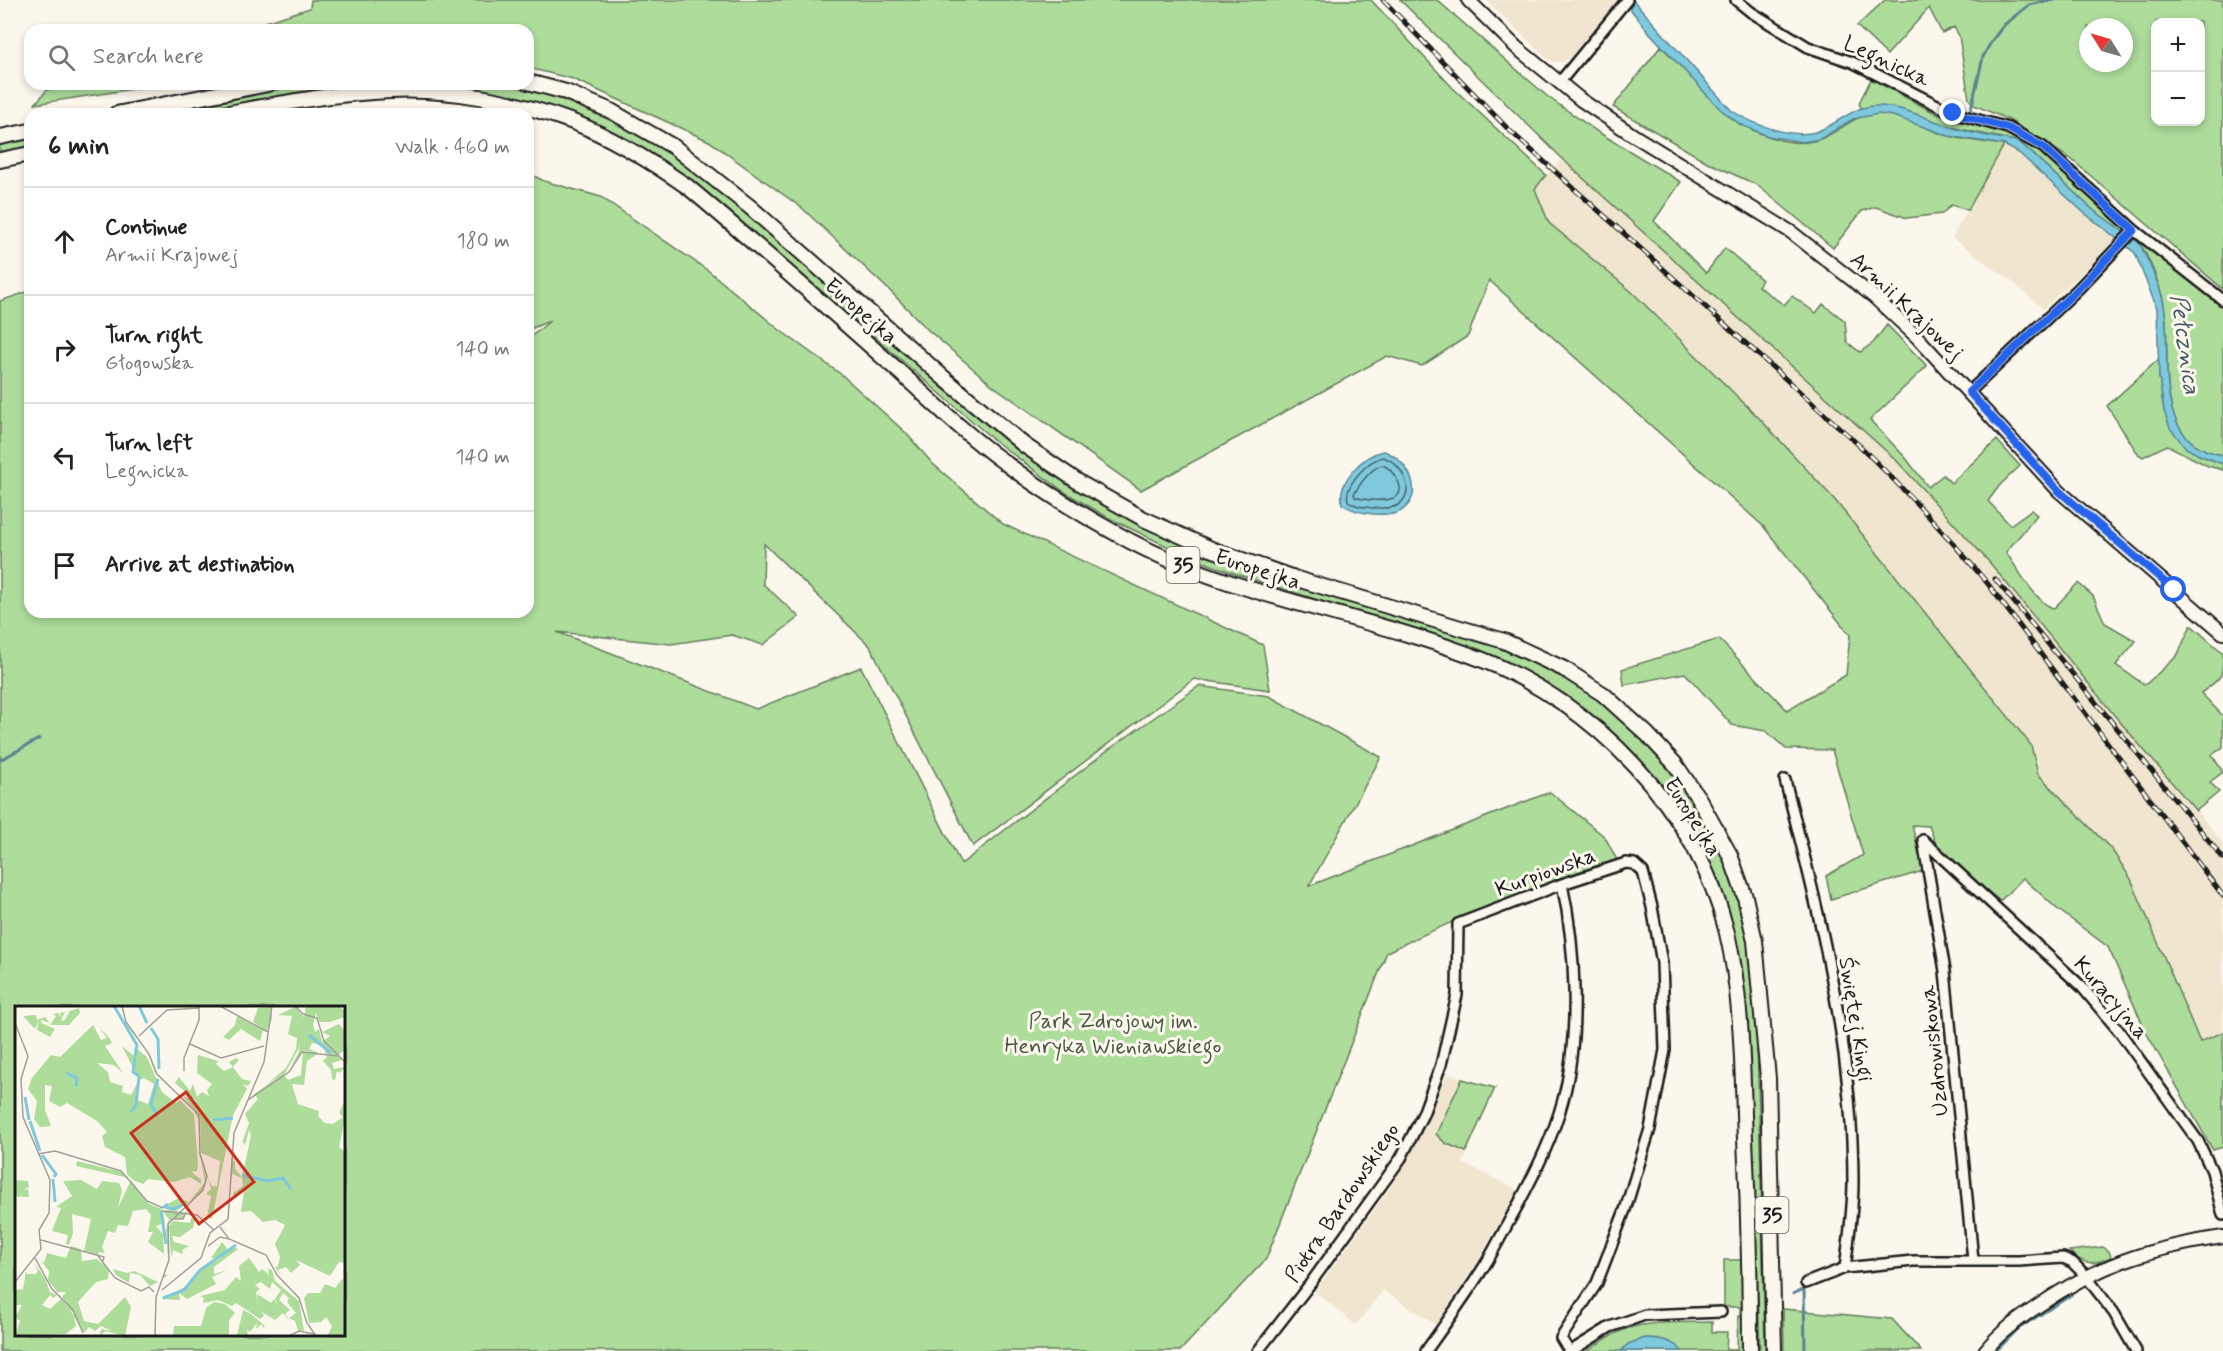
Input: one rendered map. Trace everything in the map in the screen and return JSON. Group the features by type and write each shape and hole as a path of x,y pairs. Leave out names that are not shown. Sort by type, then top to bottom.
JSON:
{"main road":[{"name":"Armii Krajowej","path":"1468,0 1517,48 1559,83 1610,120 1753,207 1810,246 1902,323 2065,497 2223,633"},
{"name":"Europejka","path":"534,84 590,101 635,123 674,147 750,207 945,379 1024,445 1080,483 1144,519 1211,549 1296,579 1504,640 1564,669 1603,694 1647,734 1675,764 1699,799 1730,855 1745,897 1752,930 1768,1078 1774,1351"},
{"path":"146,108 238,90"},
{"name":"Europejka","path":"257,108 313,98 391,91 455,94 526,108"},
{"name":"Europejka","path":"534,110 574,123 653,163 688,187 1003,462 1127,540 1166,559 1228,581 1480,659 1551,695 1592,725 1627,757 1666,805 1696,851 1716,897 1726,931 1736,982 1743,1077 1749,1239 1750,1351"},
{"path":"0,137 24,132"},
{"path":"0,160 24,155"},
{"path":"1985,1351 2019,1319 2086,1276 2137,1255 2180,1243 2223,1237"},
{"path":"1976,1351 1995,1340"}],"street":[{"name":"Legnicka","path":"1737,0 1751,12 1808,47 1852,62 1953,113 2020,134 2043,147 2134,230 2223,300"},
{"path":"1559,83 1625,2"},
{"path":"1969,392 2134,230"},
{"name":"Świętej Kingi","path":"1785,780 1835,986 1850,1097 1853,1184 1845,1268"},
{"name":"Kuracyjna","path":"1923,840 2082,987 2119,1031 2198,1141 2212,1171 2223,1215"},
{"name":"Uzdrowiskowa","path":"1923,840 1945,971 1973,1260"},
{"name":"Kurpiowska","path":"1458,924 1562,884 1626,863 1634,864 1643,872 1662,963 1665,1050 1660,1083 1650,1129 1625,1210 1597,1283 1561,1338 1570,1351"},
{"path":"1426,1351 1486,1264 1531,1180 1551,1137 1563,1100 1572,1034 1573,996 1568,912 1562,884"},
{"name":"Piotra Bardowskiego","path":"1258,1351 1311,1284 1401,1158 1423,1114 1441,1065 1457,995 1458,924"},
{"path":"1806,1283 1845,1268 1913,1261 2019,1261 2063,1258 2072,1262 2086,1276 2120,1322 2136,1351"},
{"path":"1570,1351 1610,1327 1646,1315 1721,1312"}],"shaded area":[{"path":"1486,0 1618,0 1571,57 1562,62 1553,62 1546,58"},
{"path":"2004,145 2019,153 2063,194 2118,239 2043,309 2014,283 1952,238"},
{"path":"1562,158 1896,460 1991,563 2223,843 2223,1032 2201,1042 2131,879 2112,850 2038,774 2031,745 1834,499 1760,419 1632,292 1549,223 1535,189"},
{"path":"1447,1074 1496,1087 1463,1163 1518,1190 1478,1261 1436,1325 1383,1290 1356,1325 1315,1292 1389,1189 1422,1132"}],"green space":[{"path":"311,0 1371,0 1453,88 1546,175 1535,189 1549,223 1632,292 1760,419 1834,499 2031,745 2038,774 2112,850 2131,879 2200,1042 2223,1032 2223,1147 2213,1150 2147,1034 2108,947 2056,908 2023,878 2000,901 1938,850 1929,826 1912,825 1923,871 1831,899 1826,876 1863,855 1832,750 1786,749 1766,731 1732,725 1685,673 1624,685 1622,669 1719,639 1787,710 1846,675 1850,635 1763,526 1489,280 1468,336 1422,366 1387,356 1141,490 992,385 928,330 802,208 709,141 573,79 534,69 534,24 259,24 310,8"},
{"path":"1400,0 1437,0 1548,97 1598,132 1681,182 1654,221 1706,273 1725,248 1762,280 1758,286 1784,305 1792,296 1816,313 1823,304 1845,321 1847,342 1860,352 1873,343 1887,325 1927,366 1870,420 1905,457 1928,487 1943,475 1951,483 1997,440 2020,466 2000,485 1988,501 2010,525 2031,510 2037,515 2006,552 2041,600 2054,608 2078,583 2093,596 2105,623 2136,641 2116,665 2145,685 2177,656 2191,625 2223,653 2223,668 2220,677 2201,693 2223,716 2223,747 2212,755 2223,772 2210,782 2219,792 2196,811 1990,563 1896,460 1574,170"},
{"path":"1885,0 2223,0 2223,289 2071,159 2009,120 1974,105 1969,99 1959,36 1954,27 1942,33 1929,8 1887,55 1857,26"},
{"path":"1661,46 1729,117 1773,138 1809,142 1828,136 1862,116 1879,114 1897,117 1956,138 2004,145 1968,210 1951,205 1942,214 1907,218 1876,207 1862,211 1833,248 1757,185 1709,163 1613,107"},
{"path":"1871,79 1937,114 2018,137 2050,159 2126,229 2123,232 2092,209 2023,145 2015,141 1951,127 1892,107 1861,108 1859,103"},
{"path":"47,90 127,90 35,104"},
{"path":"276,90 456,90 237,108 181,108"},
{"path":"472,90 531,90 563,100 629,128 685,163 963,402 1054,472 1119,512 1153,530 1219,558 1287,582 1516,654 1559,675 1598,700 1634,730 1666,764 1693,802 1716,843 1734,886 1746,932 1753,977 1756,1023 1765,1351 1760,1351 1748,1019 1741,961 1733,928 1710,865 1682,815 1649,770 1616,735 1548,684 1484,652 1236,574 1187,556 1107,517 1063,491 995,441 709,194 652,154 592,123"},
{"path":"24,139 24,148 0,153 0,144"},
{"name":"Park Zdrojowy im. Henryka Wieniawskiego","path":"534,176 601,197 710,272 781,331 842,375 905,432 933,464 1003,524 1263,645 1270,690 1194,679 973,846 870,646 764,544 763,584 799,617 763,645 732,635 671,644 557,632 756,709 861,667 961,864 1108,750 1199,686 1269,696 1381,757 1309,886 1550,792 1605,837 1617,860 1500,902 1387,952 1266,1259 1180,1351 0,1351 0,301 24,293 24,618 534,618 534,334 551,320 534,327"},
{"path":"2139,243 2144,243 2223,304 2223,455 2200,448 2185,435 2175,418 2167,376 2167,332 2164,304 2152,266"},
{"path":"2160,358 2159,376 2164,411 2199,455 2223,464 2223,470 2208,466 2167,445 2143,457 2138,454 2107,406"},
{"path":"1462,1079 1495,1088 1466,1152 1445,1143 1436,1134"},
{"path":"2103,1247 2109,1251 2111,1257 2094,1263 2084,1262 2069,1251"},
{"path":"1724,1260 1743,1260 1745,1351 1587,1351 1615,1334 1633,1327 1662,1323 1712,1322 1712,1332 1727,1332 1726,1350 1737,1350 1740,1307 1724,1307"},
{"path":"1783,1309 1892,1319 1921,1351 1784,1351"}],"water":[{"path":"1623,0 1633,0 1731,110 1761,125 1785,132 1808,133 1828,127 1859,109 1878,106 1906,111 1960,129 2015,141 2023,145 2092,209 2139,243 2156,279 2164,304 2167,377 2175,418 2185,435 2200,448 2223,455 2223,464 2186,448 2170,428 2164,411 2159,376 2157,309 2135,253 2083,212 2019,153 2004,145 1949,136 1893,116 1878,114 1853,119 1820,139 1802,142 1768,136 1741,125 1719,108 1647,30"},
{"path":"1384,451 1400,461 1411,477 1413,495 1409,504 1398,513 1373,514 1342,504 1344,487 1353,470 1376,453"},
{"path":"1645,1338 1665,1340 1682,1351 1621,1351 1628,1344"}],"waterway":[{"path":"1971,109 1983,57 1991,42 2004,25 2029,5 2052,0"},
{"path":"0,760 39,739"},
{"path":"1793,1294 1804,1289 1805,1351"},
{"path":"1996,1351 2019,1328 2071,1295"}],"railway":[{"path":"1383,0 1509,130 1861,447 1926,514 1988,584 2223,896"},
{"path":"1995,579 2223,858"}],"route":[{"path":"1953,113 2008,128 2043,147 2134,230 2079,288 1969,392 2059,491 2174,590"}],"water label":[{"name":"Pełcznica","path":"2186,344"}]}
